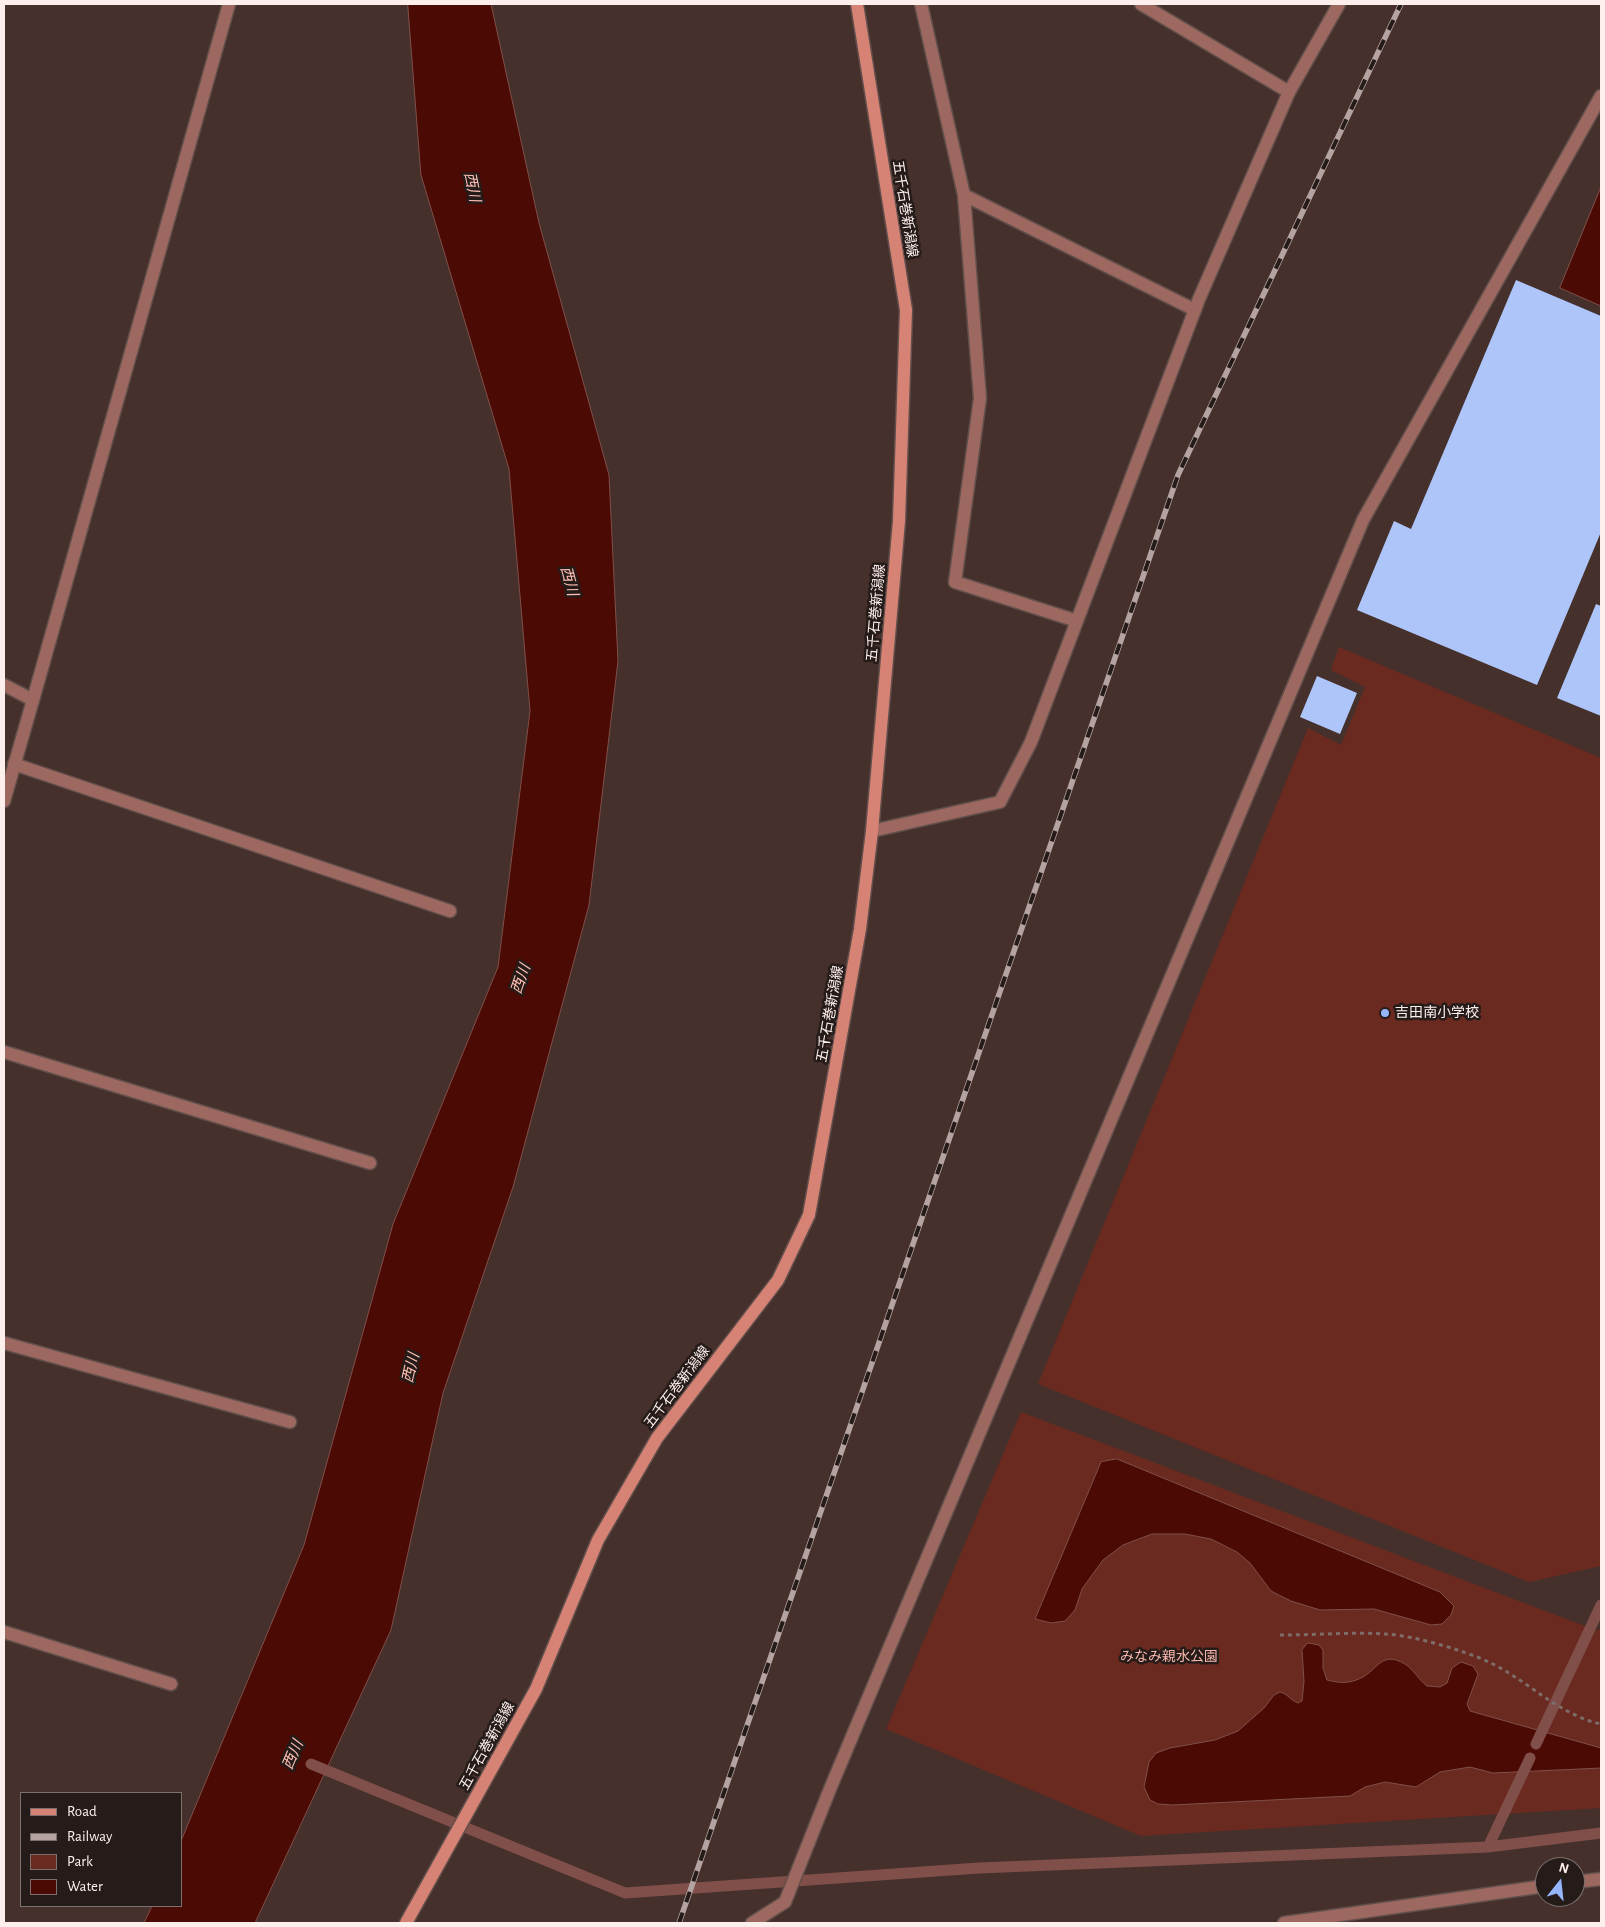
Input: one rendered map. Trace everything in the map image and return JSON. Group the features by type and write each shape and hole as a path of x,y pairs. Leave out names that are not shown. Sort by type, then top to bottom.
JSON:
{"main road":[{"name":"五千石巻新潟線","path":"406,1923 536,1689 598,1540 657,1438 778,1280 809,1215 860,930 872,832 900,521 906,310 857,4"}],"street":[{"path":"4,801 229,4"},
{"path":"921,4 964,195 980,398 955,582 1077,620"},
{"path":"1141,4 1289,92"},
{"path":"872,832 1000,802 1031,742 1194,310 1289,92 1339,4"},
{"path":"752,1923 785,1902 842,1761 1362,520 1601,96"},
{"path":"964,195 1194,310"},
{"path":"4,685 32,700"},
{"path":"14,764 450,911"},
{"path":"4,1052 370,1164"},
{"path":"4,1343 290,1422"},
{"path":"4,1632 170,1684"},
{"path":"1585,1880 1601,1878"},
{"path":"1284,1923 1535,1887"}],"path":[{"path":"1280,1636 1387,1634 1444,1646 1489,1663 1588,1721 1601,1724"}],"green space":[{"name":"吉田南小学校","path":"1339,647 1601,758 1601,1566 1529,1582 1038,1384 1308,728 1341,745 1365,687 1331,670"},
{"name":"みなみ親水公園","path":"1021,1412 1598,1631 1601,1625 1601,1808 1141,1836 886,1729"}],"water":[{"name":"西川","path":"408,4 491,4 539,223 609,475 618,661 589,905 513,1187 443,1393 391,1630 255,1923 144,1923 152,1907 182,1907 182,1839 304,1545 393,1224 498,967 530,711 509,469 421,175"},
{"path":"1601,187 1601,306 1560,288"},
{"path":"1117,1459 1440,1592 1454,1606 1451,1615 1442,1624 1431,1625 1374,1609 1320,1610 1291,1601 1271,1591 1250,1563 1237,1552 1211,1539 1185,1534 1152,1534 1123,1545 1103,1560 1082,1589 1075,1610 1065,1621 1051,1623 1035,1619 1101,1462"},
{"path":"1308,1643 1319,1645 1323,1650 1323,1668 1327,1680 1336,1682 1357,1680 1367,1675 1380,1663 1390,1659 1397,1660 1408,1666 1427,1686 1440,1687 1447,1683 1452,1668 1461,1662 1473,1666 1478,1674 1467,1704 1470,1711 1601,1748 1601,1768 1493,1773 1470,1767 1440,1772 1416,1787 1385,1782 1365,1787 1350,1796 1172,1805 1158,1804 1150,1800 1144,1787 1149,1762 1156,1753 1170,1748 1215,1740 1238,1731 1264,1708 1274,1695 1280,1692 1298,1703 1302,1701 1304,1682 1302,1650"}],"building":[{"path":"1516,280 1601,316 1601,532 1537,685 1357,610 1394,521 1411,529"},
{"path":"1596,604 1601,606 1601,716 1557,698"},
{"path":"1317,676 1357,693 1340,734 1300,717"}],"waterway":[{"path":"1536,1744 1601,1605"},
{"path":"1488,1847 1530,1758"},
{"path":"311,1764 625,1893 979,1868 1488,1847 1601,1833"}],"railway":[{"path":"679,1923 1178,475 1401,4"}],"place":[{"name":"吉田南小学校","path":"1385,1013"}]}
